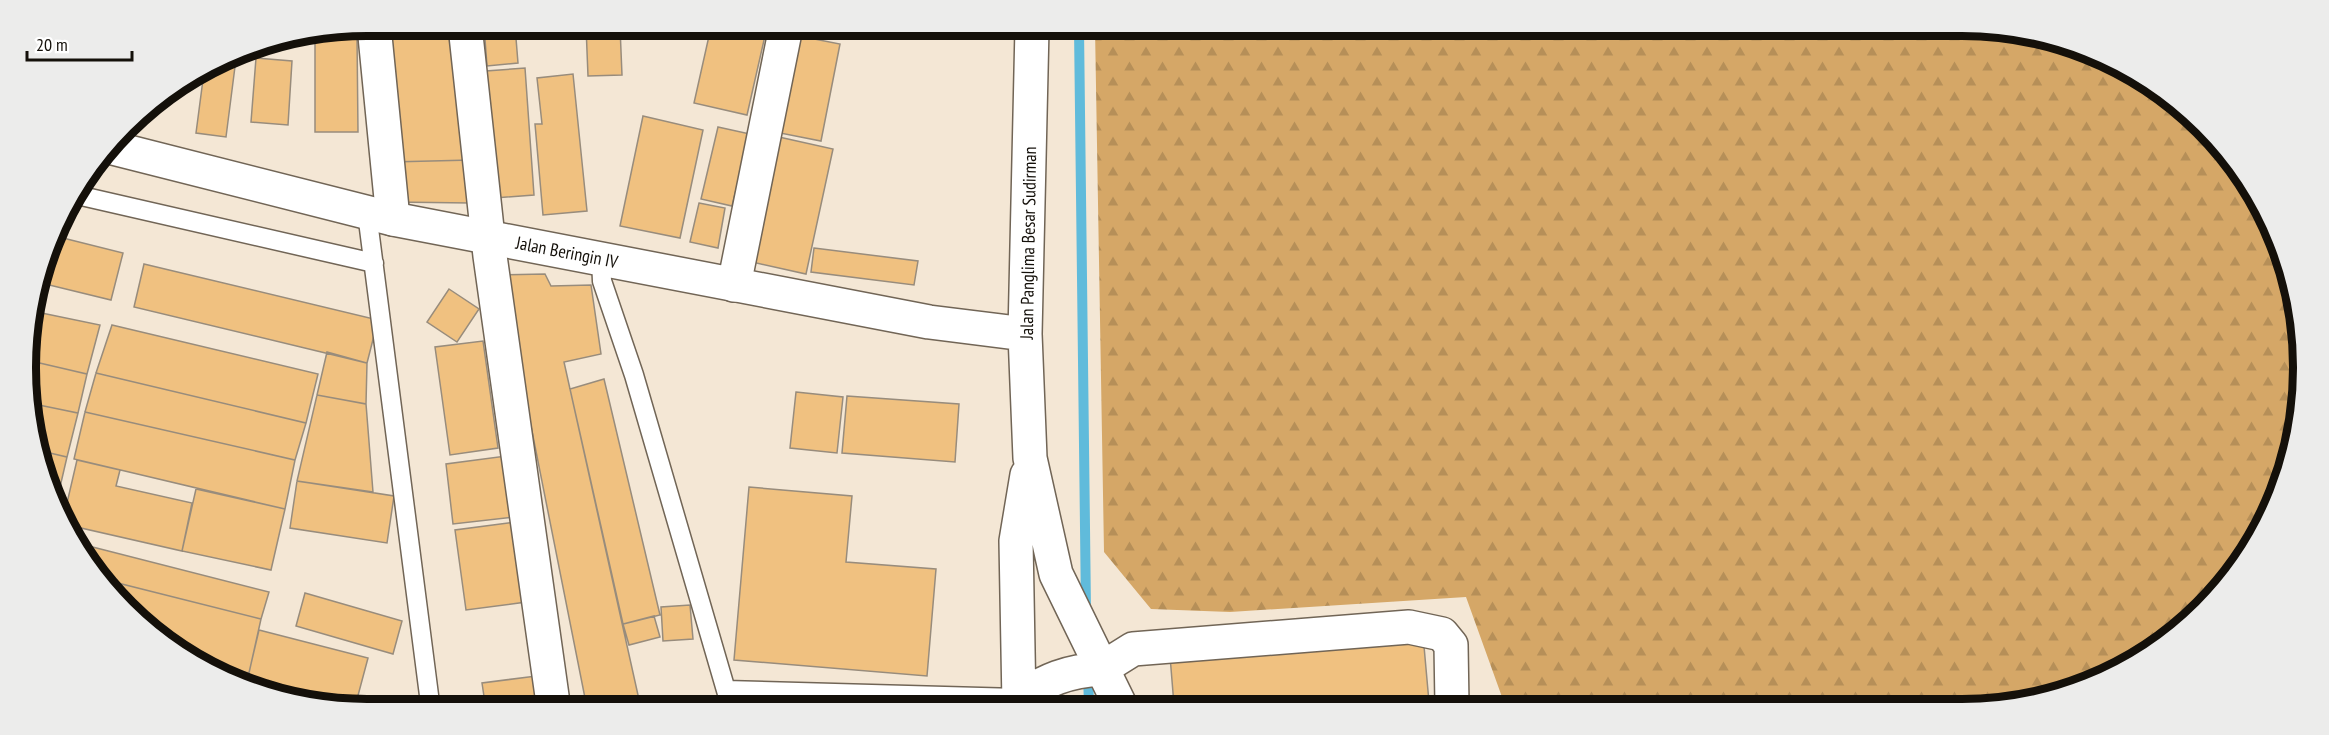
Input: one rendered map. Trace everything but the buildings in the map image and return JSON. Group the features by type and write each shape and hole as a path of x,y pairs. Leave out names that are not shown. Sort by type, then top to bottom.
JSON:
{"street":[{"path":"374,36 380,216"},
{"path":"466,36 488,237 552,699"},
{"path":"734,285 784,36"},
{"name":"Jalan Panglima Besar Sudirman","path":"1032,36 1025,334 1030,458 1056,574 1079,617 1101,669 1117,699"},
{"name":"Jalan Beringin IV","path":"118,149 380,216 929,322 1025,334"},
{"name":"Jalan Panglima Besar Sudirman","path":"1019,699 1016,541 1030,458"},
{"path":"1022,699 1045,681 1076,670 1101,669 1133,649 1409,627 1442,634 1450,645 1452,699"}],"lane":[{"path":"83,196 374,263"},
{"path":"380,216 374,263 429,699"},
{"path":"601,259 602,281 634,375 728,697 874,699"}],"green space":[{"path":"1095,36 1962,36 2026,42 2088,61 2127,80 2180,118 2196,133 2211,149 2249,202 2268,241 2287,303 2293,368 2287,432 2268,494 2237,552 2196,602 2146,643 2088,674 2026,693 1962,699 1502,699 1466,597 1230,612 1151,609 1104,552"}],"waterway":[{"path":"1079,36 1086,611"},
{"path":"1088,675 1089,699"}]}
